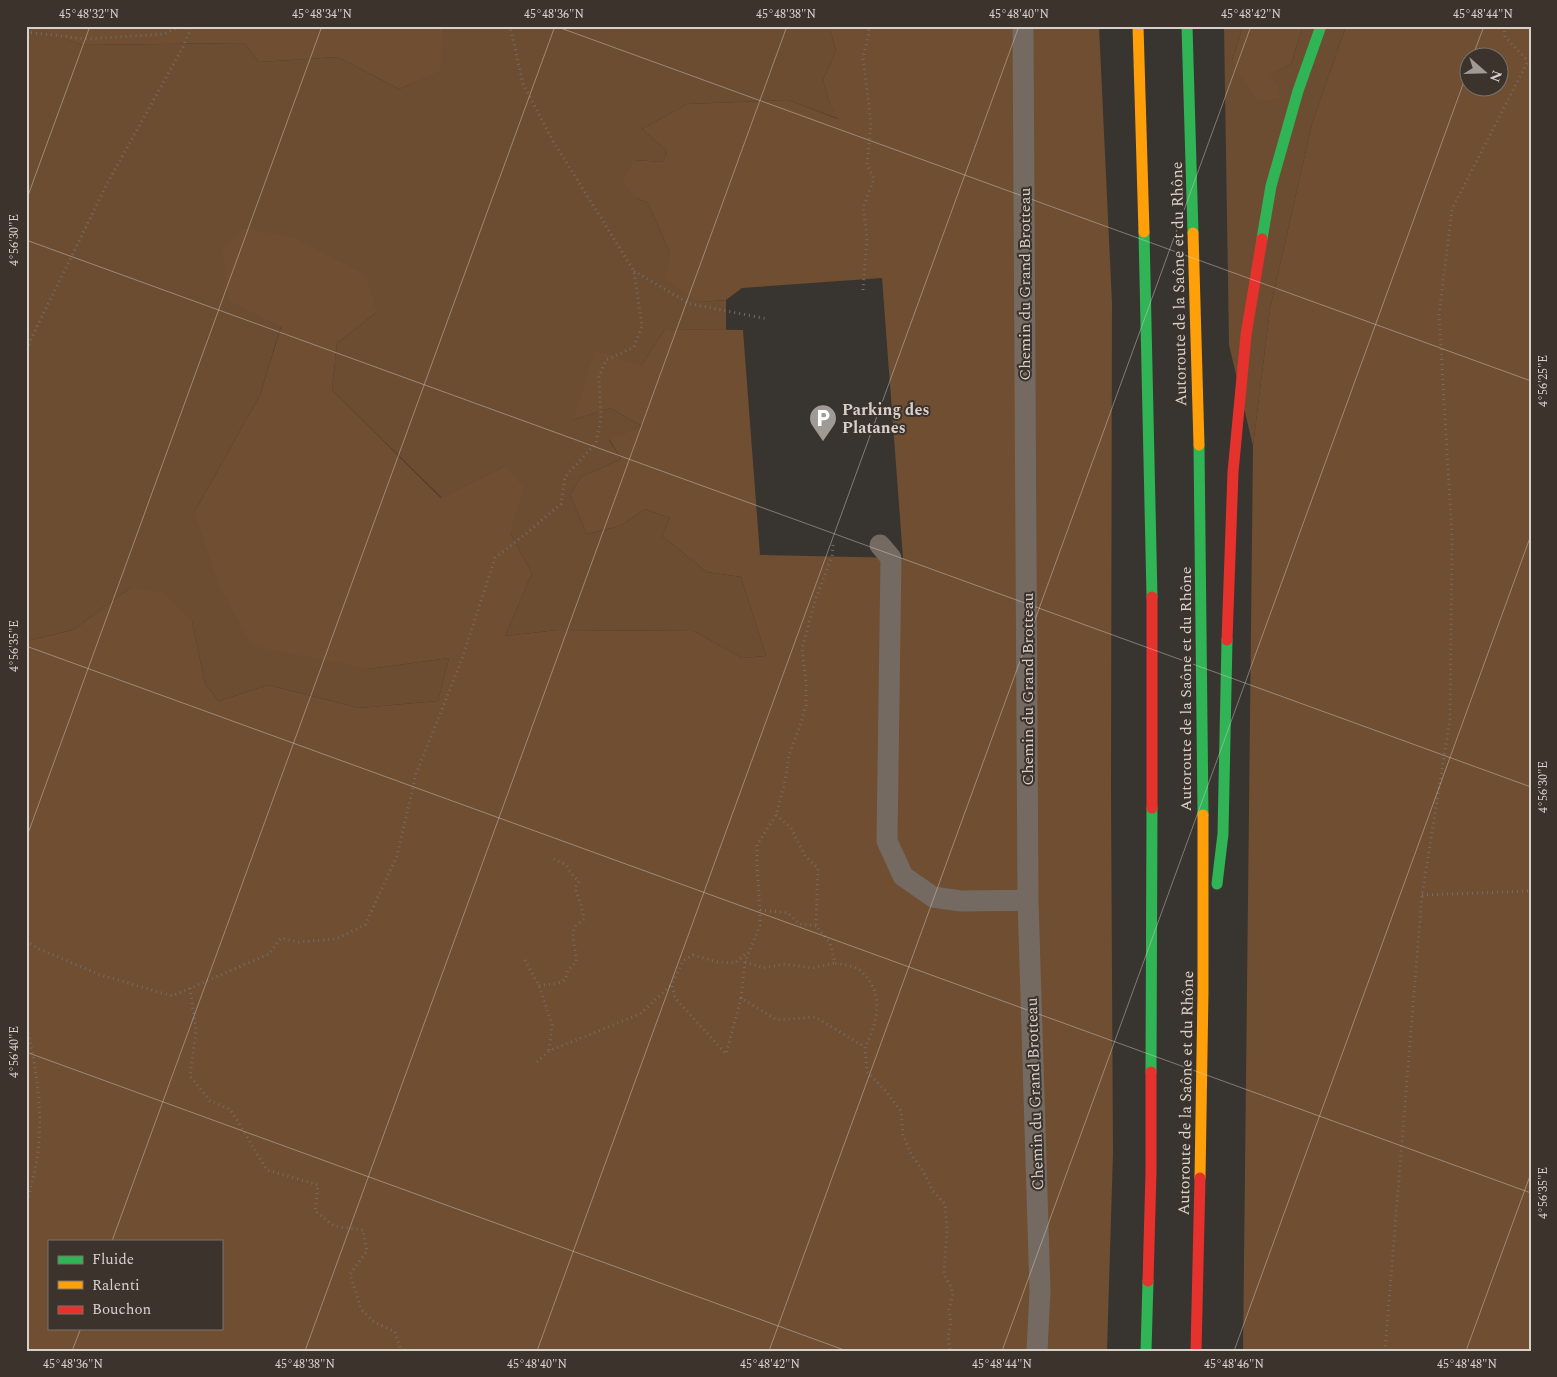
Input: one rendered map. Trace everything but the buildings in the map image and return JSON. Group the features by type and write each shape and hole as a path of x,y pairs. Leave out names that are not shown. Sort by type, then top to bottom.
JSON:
{"highway":[{"name":"Autoroute de la Saône et du Rhône","path":"1138,26 1152,582 1151,1172 1146,1351"},
{"name":"Autoroute de la Saône et du Rhône","path":"1187,26 1201,581 1203,990 1196,1351"},
{"path":"1203,990 1223,834 1225,681 1233,472 1246,336 1271,186 1298,91 1321,26"}],"street":[{"name":"Chemin du Grand Brotteau","path":"1023,26 1028,900 1040,1291 1037,1351"},
{"path":"880,545 891,558 887,841 903,876 933,897 961,901 1028,900"}],"path":[{"path":"26,32 87,39 164,34 181,26"},
{"path":"26,349 108,182 183,47 192,26"},
{"path":"26,941 39,949 101,974 172,996 269,954 281,938 299,942 336,939 365,925 397,856 416,774 462,660 495,558 561,504 565,477 596,443 601,418 599,377 606,360 634,347 642,326 634,271 553,141 523,84 510,26"},
{"path":"863,290 867,238 863,208 874,179 867,165 872,123 862,58 869,32 868,26"},
{"path":"1385,1351 1422,895 1450,719 1452,536 1439,315 1452,209 1529,62 1505,37 1504,26"},
{"path":"634,271 690,304 768,319"},
{"path":"672,984 675,998 726,1054 741,998 745,962 760,925 756,865 757,845 776,815 785,781 789,754 806,705 806,682 802,649 815,601 832,556 833,545"},
{"path":"776,815 791,828 805,856 818,868 816,926 830,943 835,963"},
{"path":"539,986 562,982 566,978 568,970 576,962 577,953 572,935 575,927 584,919 574,888 579,881 566,864 552,858"},
{"path":"1422,895 1531,891"},
{"path":"760,910 788,913 799,924 816,926"},
{"path":"538,1062 549,1051 640,1014 672,984 683,961 693,955 717,962 735,962 748,952"},
{"path":"525,960 539,986 552,1025 549,1051"},
{"path":"745,962 764,968 783,964 813,968 835,963 857,968 871,983 879,1008 873,1032 865,1047 867,1072 884,1089 901,1111 903,1135 911,1154 933,1190 945,1204 947,1229 944,1274 953,1294 949,1310 951,1323 948,1337 950,1351"},
{"path":"190,988 196,1031 190,1076 210,1101 230,1109 267,1170 318,1185 315,1211 334,1226 363,1230 367,1251 350,1274 358,1301 361,1309 374,1322 395,1332 400,1348 399,1351"},
{"path":"741,998 777,1020 815,1017 865,1047"},
{"path":"26,1023 37,1073 40,1109 39,1143 26,1209"}],"shaded area":[{"path":"26,26 49,26 48,32 82,45 244,43 259,62 338,57 399,89 439,72 445,28 449,26 829,26 836,51 823,80 829,101 839,119 788,100 687,104 642,129 667,151 663,162 635,160 636,198 648,203 670,253 699,302 726,300 726,330 665,329 641,366 573,420 610,408 642,426 609,440 621,459 581,477 570,495 587,534 620,526 645,509 670,518 662,536 707,572 741,577 766,656 742,658 694,631 557,630 505,636 532,573 510,533 505,466 442,498 332,390 337,343 377,312 281,326 260,395 194,513 369,669 449,658 438,701 359,708 268,685 219,701 205,684 192,621 130,588 73,630 26,641"},
{"path":"49,26 449,26 445,28 440,72 399,89 338,57 259,62 244,43 82,45 47,32"},
{"path":"829,26 1099,26 1112,303 1111,792 1113,1153 1107,1351 26,1351 26,641 73,630 130,588 164,592 192,621 205,684 219,701 268,685 359,708 438,701 449,658 369,669 252,646 220,588 194,513 260,395 281,327 229,301 222,250 244,228 293,237 366,275 377,312 337,343 332,390 441,498 505,466 524,487 510,533 532,573 505,636 557,630 694,631 742,658 766,656 741,577 707,572 662,536 670,518 645,509 620,526 587,534 570,495 581,477 621,459 609,439 642,426 610,408 573,420 595,350 641,366 665,329 743,330 760,555 903,558 882,278 742,288 726,300 699,302 665,279 670,253 648,203 636,198 622,181 634,160 663,162 667,151 642,129 687,104 788,100 838,119 829,101 823,80 836,51"},
{"path":"1224,26 1243,26 1232,60 1269,75 1291,64 1303,26 1346,26 1312,124 1270,309 1253,446 1229,345"},
{"path":"1243,26 1303,26 1291,64 1270,75 1279,87 1279,99 1257,101 1232,60"},
{"path":"1346,26 1531,26 1531,1351 1243,1351 1253,446 1270,309 1312,124"}],"traffic: fast":[{"path":"1187,26 1193,233"},
{"path":"1262,239 1271,186 1298,91 1321,26"},
{"path":"1144,232 1152,597"},
{"path":"1199,445 1203,815"},
{"path":"1217,884 1223,834 1227,640"},
{"path":"1151,1072 1152,808"},
{"path":"1146,1351 1148,1281"}],"traffic: slow":[{"path":"1138,26 1144,232"},
{"path":"1193,233 1199,445"},
{"path":"1200,1178 1203,815"}],"traffic: jam":[{"path":"1227,640 1233,472 1246,335 1262,239"},
{"path":"1152,597 1152,808"},
{"path":"1148,1281 1151,1072"},
{"path":"1196,1351 1200,1178"}],"place":[{"name":"Parking des Platanes","path":"823,442"}]}
